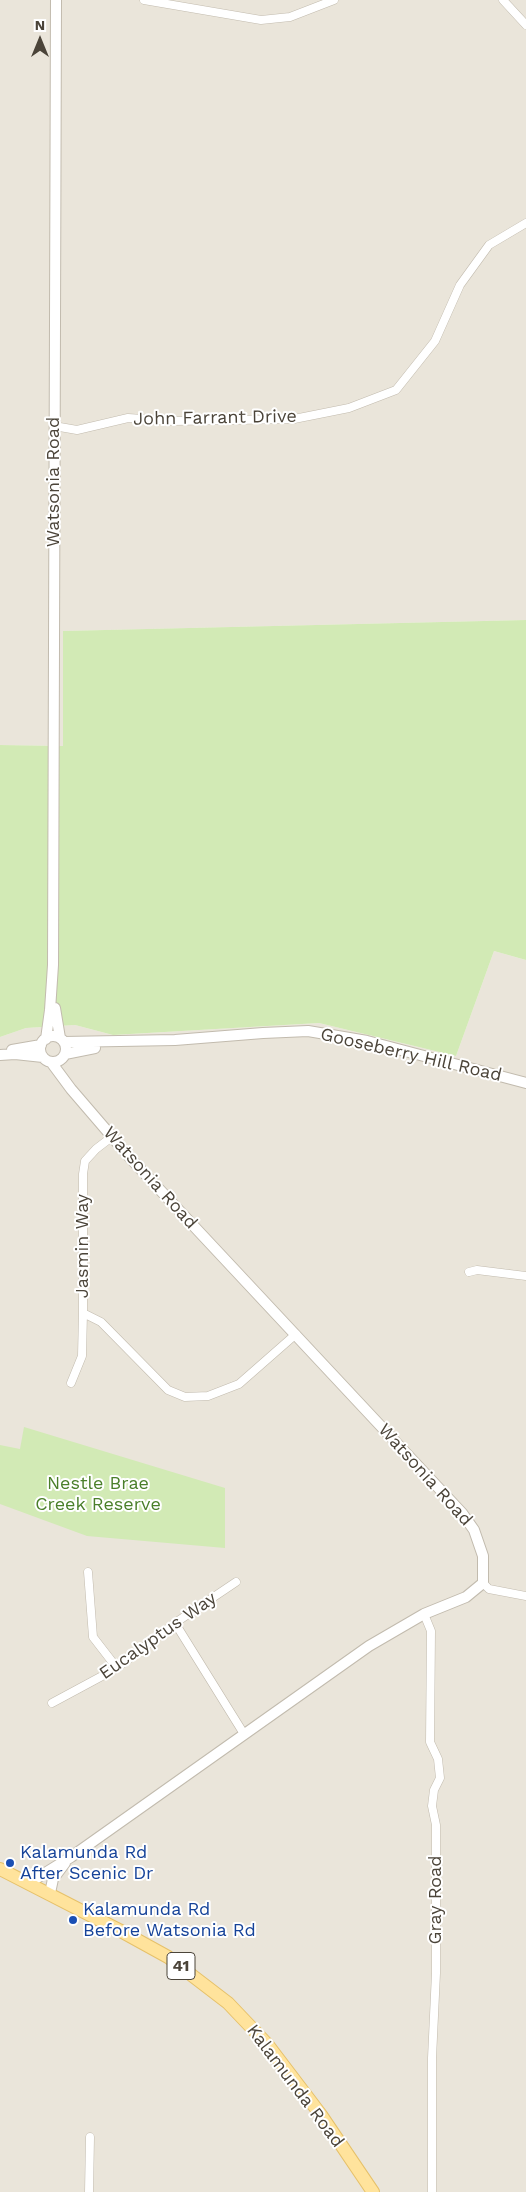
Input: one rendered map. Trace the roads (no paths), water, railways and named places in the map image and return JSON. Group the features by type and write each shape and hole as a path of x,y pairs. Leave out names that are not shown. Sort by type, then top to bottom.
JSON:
{"main road":[{"name":"Kalamunda Road","path":"0,1869 50,1893 168,1957 228,2003 267,2044 320,2114 373,2192"}],"street":[{"name":"Watsonia Road","path":"43,1042 50,1010 53,964 56,0"},
{"path":"144,0 261,20 290,17 334,0"},
{"path":"503,0 526,25"},
{"name":"John Farrant Drive","path":"54,426 77,430 128,418 173,421 294,419 349,408 396,390 435,341 460,285 489,245 526,223"},
{"name":"Watsonia Road","path":"53,964 56,984 55,1018 62,1040"},
{"name":"Gooseberry Hill Road","path":"65,1055 84,1049 140,1046 176,1040 263,1032 319,1032 368,1041 526,1083"},
{"path":"0,1050 9,1050 43,1042 53,1036 62,1040 66,1048 66,1081"},
{"name":"Gooseberry Hill Road","path":"62,1040 176,1040"},
{"path":"43,1042 40,1052 47,1060"},
{"path":"0,1055 15,1054 56,1062 65,1055"},
{"name":"Watsonia Road","path":"47,1060 132,1160 462,1513 474,1530 483,1556 483,1583"},
{"name":"Jasmin Way","path":"113,1136 96,1149 85,1161 83,1174 83,1313 101,1322 168,1390 185,1397 208,1396 239,1384 296,1334"},
{"path":"470,1272 477,1270 526,1276"},
{"path":"71,1383 82,1356 83,1313"},
{"path":"88,1572 94,1637 117,1668"},
{"name":"Eucalyptus Way","path":"52,1703 117,1668 175,1623 236,1582"},
{"path":"29,1883 71,1858 369,1646 424,1614 466,1596 483,1583 488,1589 526,1596"},
{"name":"Gray Road","path":"424,1614 431,1631 430,1742 438,1759 440,1778 434,1790 432,1806 436,1826 432,2192"},
{"path":"175,1623 244,1734"},
{"path":"50,1893 53,1879 71,1858"},
{"path":"89,2192 90,2137"}],"place":[{"name":"Kalamunda Rd After Scenic Dr","path":"10,1863"},
{"name":"Kalamunda Rd Before Watsonia Rd","path":"73,1920"}],"park label":[{"name":"Nestle Brae Creek Reserve","path":"98,1494"}]}
